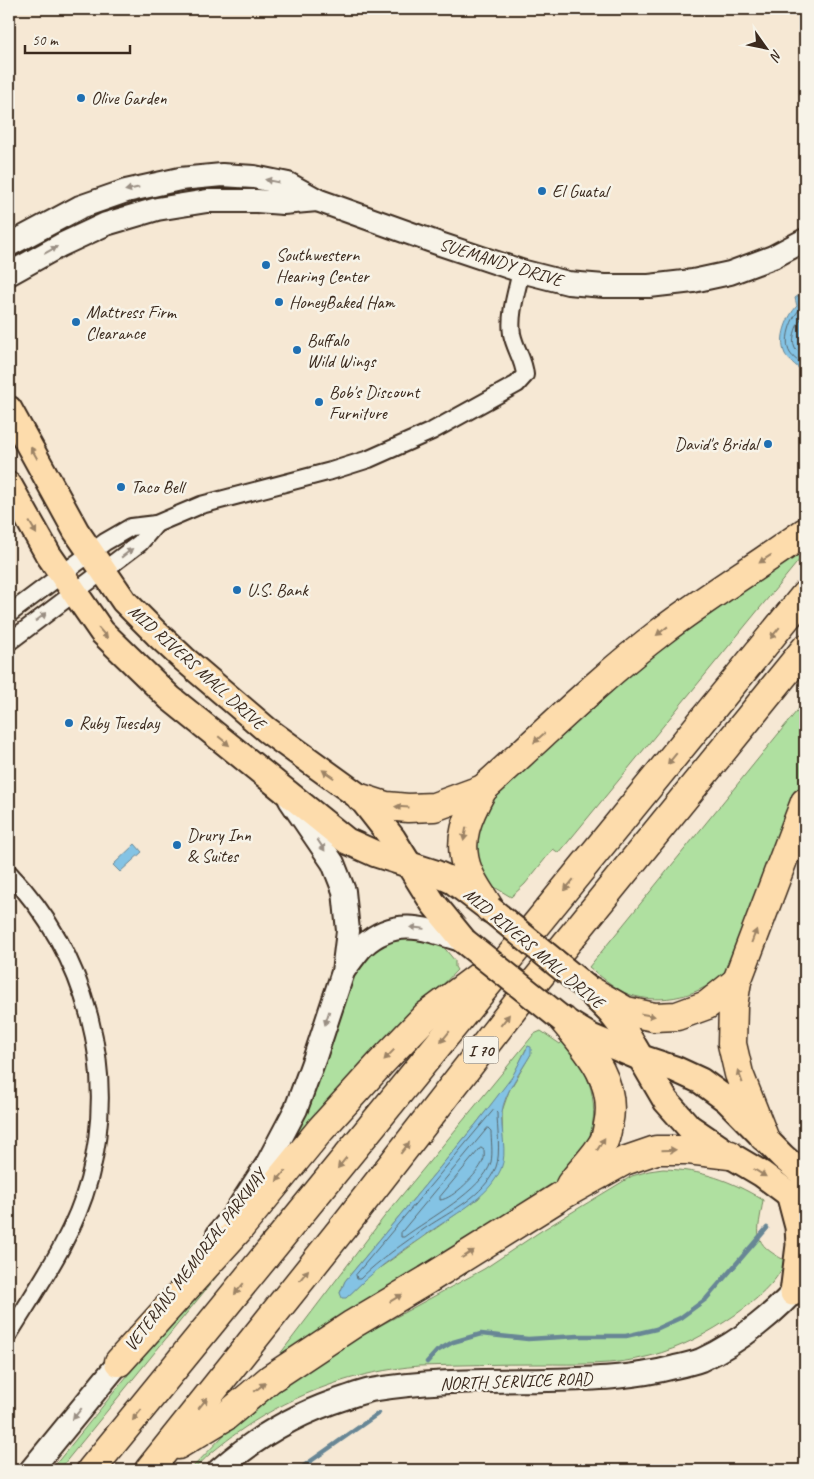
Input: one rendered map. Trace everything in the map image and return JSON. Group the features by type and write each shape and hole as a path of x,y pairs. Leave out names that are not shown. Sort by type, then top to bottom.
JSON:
{"highway":[{"path":"490,909 468,872 462,848 469,814 483,789 616,668 661,632 701,602 805,532"},
{"name":"I 70","path":"91,1470 805,595"},
{"name":"I 70","path":"155,1462 342,1229 517,1004 805,649"},
{"path":"361,798 386,806 408,808 434,807 483,789"},
{"path":"764,1137 739,1074 732,1044 733,1006 737,981 805,802"},
{"path":"119,1362 239,1229 321,1129 426,1016 520,945"},
{"path":"588,989 626,1011 654,1017 677,1016 707,1005 726,992 737,981"},
{"path":"561,1196 604,1142 611,1116 607,1084 601,1071 591,1054 563,1020"},
{"path":"155,1462 226,1416 270,1379 353,1324 561,1196 624,1161 656,1150 688,1150 730,1156"}],"main road":[{"name":"MID RIVERS MALL DRIVE","path":"9,410 76,531 124,601 184,659 267,730 361,798 389,833 434,903 464,941 563,1020 591,1037 701,1080 728,1100 764,1137 794,1160 800,1192"},
{"name":"MID RIVERS MALL DRIVE","path":"9,485 48,554 102,632 170,698 347,841 376,854 453,881 490,909 588,989 610,1012 625,1031 666,1101 690,1127 730,1156 800,1192"},
{"path":"800,1192 798,1227 801,1286"}],"street":[{"name":"SUEMANDY DRIVE","path":"9,245 80,207 126,191 180,179 222,175 254,177 288,184 316,200 521,271 568,283 604,286 649,286 693,281 730,273 773,257 805,240"},
{"name":"SUEMANDY DRIVE","path":"9,274 61,245 106,224 157,209 207,201 283,203 316,200"},
{"path":"9,642 68,584 98,562 131,526 156,524 201,505 369,459 432,431 516,384 525,375 524,364 512,334 511,319 521,271"},
{"path":"9,614 68,584 98,562 140,543 156,524"},
{"name":"VETERANS MEMORIAL PARKWAY","path":"31,1470 119,1362 233,1216 267,1164 296,1109 343,972 348,931 344,891 333,864 283,791"},
{"path":"9,873 24,888 42,913 60,942 73,970 85,1000 94,1034 99,1073 99,1112 95,1149 88,1181 66,1237 54,1261 9,1334"},
{"name":"VETERANS MEMORIAL PARKWAY","path":"343,972 362,946 381,933 400,927 416,927 464,941"},
{"name":"NORTH SERVICE ROAD","path":"219,1470 240,1451 280,1425 321,1406 369,1391 418,1384 595,1379 654,1373 700,1360 754,1327 801,1286"}],"green space":[{"path":"805,544 805,553 559,853 553,849 525,884 511,897 496,888 489,887 476,867 473,844 487,804 652,657"},
{"path":"805,701 805,774 730,965 711,984 700,990 674,998 648,998 623,992 589,967"},
{"path":"408,937 442,945 455,961 457,970 287,1149 309,1103 354,971 379,945 394,939"},
{"path":"541,1031 560,1044 562,1042 580,1063 586,1076 591,1089 593,1118 591,1132 581,1154 561,1179 282,1356 280,1354 384,1217 534,1034","holes":["526,1049 531,1054 509,1091 502,1111 503,1158 479,1198 371,1274 346,1298 340,1293 345,1281 512,1078"]},
{"path":"339,1126 59,1470 51,1470 238,1239"},
{"path":"663,1169 690,1171 715,1177 763,1200 759,1222 759,1236 767,1248 786,1261 771,1285 750,1304 725,1322 673,1349 623,1361 581,1364 419,1366 373,1373 350,1379 305,1394 264,1415 235,1434 190,1470 228,1431 295,1375 328,1354 484,1269 541,1231 632,1176"}],"water":[{"path":"799,295 805,301 805,373 787,357 783,348 785,328 797,306 795,298"},
{"path":"135,844 142,852 120,872 113,865"},
{"path":"528,1046 531,1047 531,1054 503,1105 504,1155 501,1169 495,1180 487,1190 468,1206 391,1259 346,1298 342,1298 340,1293 345,1281 476,1124 512,1077"}],"waterway":[{"path":"427,1362 437,1351 453,1342 481,1334 528,1339 626,1336 656,1329 680,1318 706,1299 767,1228"},
{"path":"298,1470 379,1413"}],"place":[{"name":"Olive Garden","path":"81,98"},
{"name":"El Guatal","path":"542,191"},
{"name":"Southwestern Hearing Center","path":"266,265"},
{"name":"HoneyBaked Ham","path":"279,302"},
{"name":"Mattress Firm Clearance","path":"76,322"},
{"name":"Buffalo Wild Wings","path":"297,350"},
{"name":"Bob's Discount Furniture","path":"319,402"},
{"name":"David's Bridal","path":"768,444"},
{"name":"Taco Bell","path":"121,487"},
{"name":"U.S. Bank","path":"237,590"},
{"name":"Ruby Tuesday","path":"69,723"},
{"name":"Drury Inn & Suites","path":"177,845"}]}
